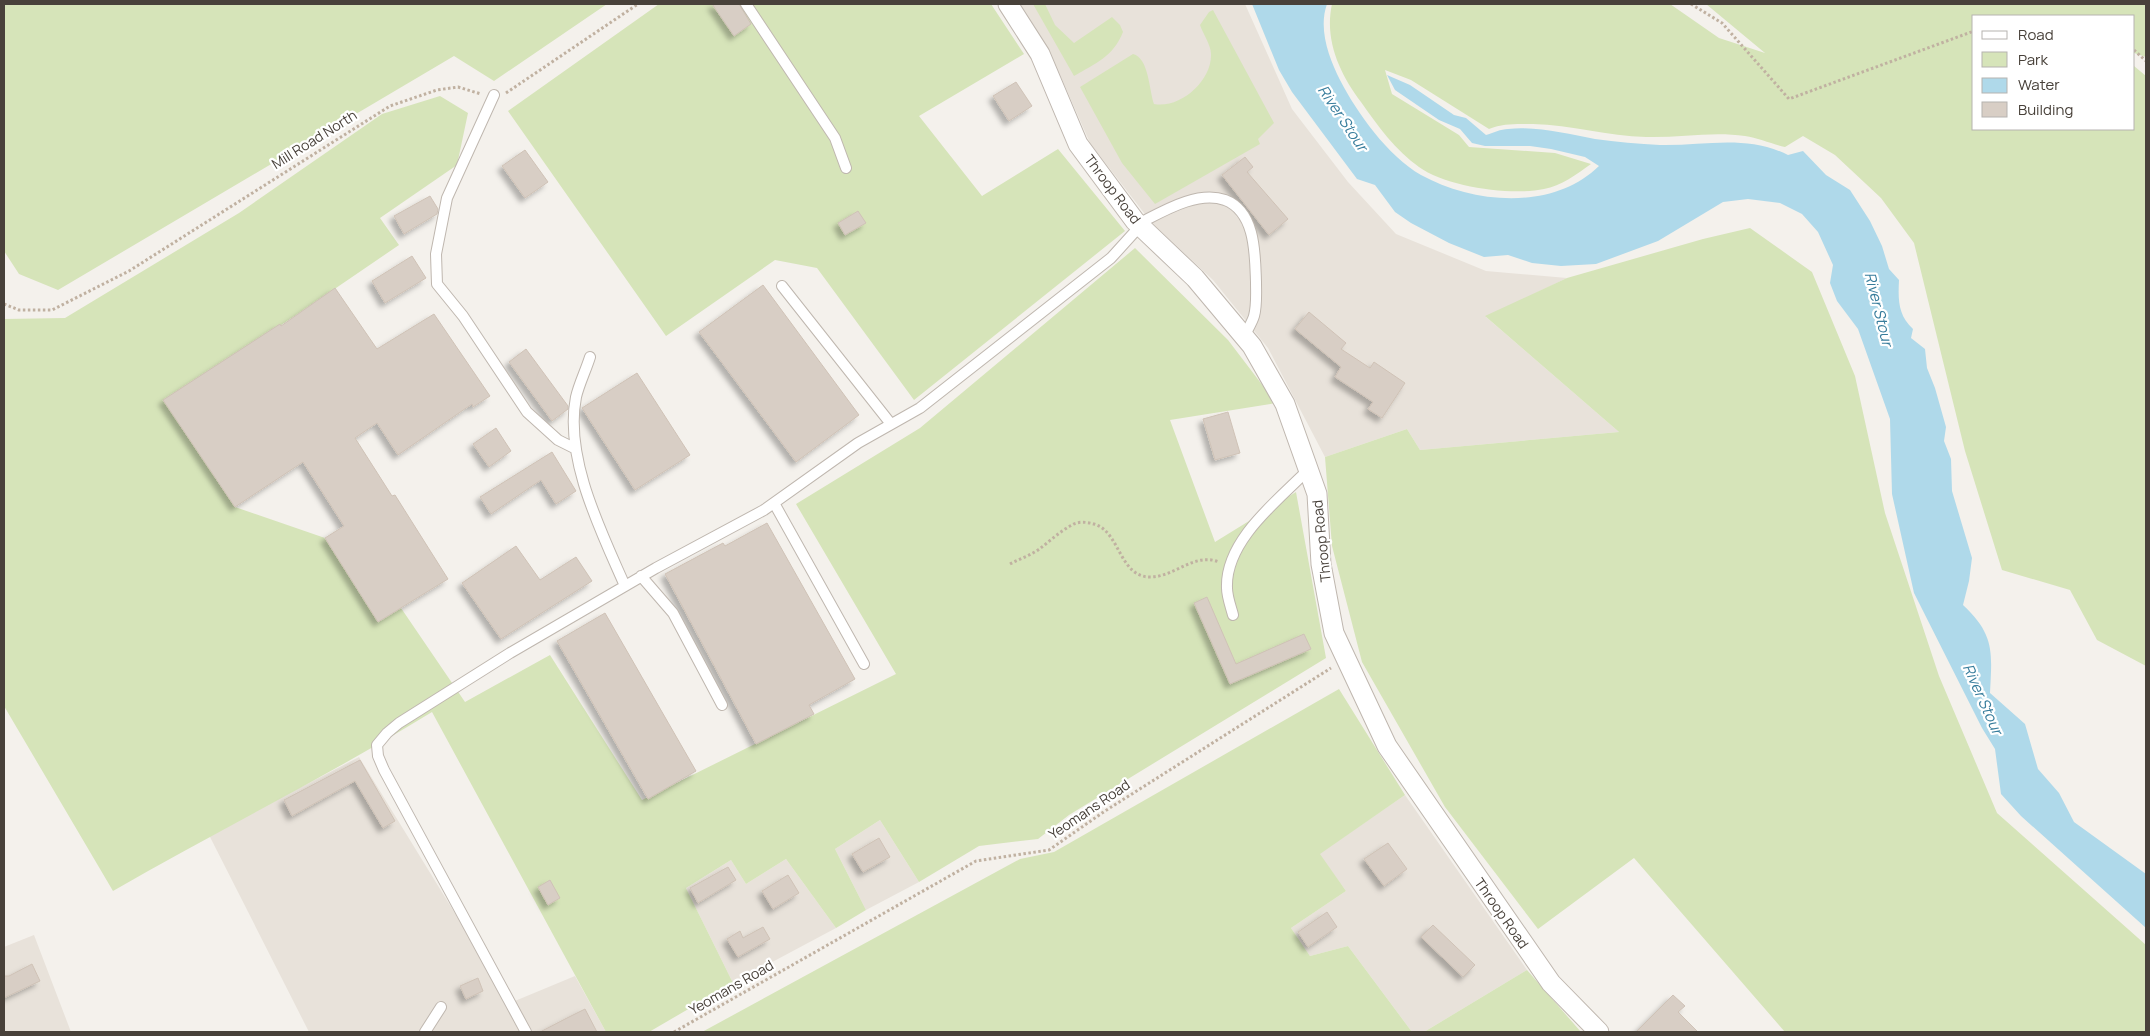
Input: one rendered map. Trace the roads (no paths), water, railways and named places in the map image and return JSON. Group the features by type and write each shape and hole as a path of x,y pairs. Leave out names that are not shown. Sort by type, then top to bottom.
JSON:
{"street":[{"name":"Throop Road","path":"1008,4 1040,54 1078,144 1139,225 1196,278 1244,336 1252,346 1286,404 1317,494 1321,564 1334,633 1387,746 1551,983 1599,1032"}],"lane":[{"path":"746,4 835,138 846,168"},
{"path":"494,95 447,198 436,254 437,284 463,316 527,412 558,440 576,448"},
{"path":"526,1032 384,770 378,756 377,745 387,733 429,704 641,576 774,503 858,443 920,408 1111,258 1139,225 1172,207 1194,200 1215,198 1233,205 1243,216 1253,241 1256,297 1254,315 1244,336"},
{"path":"782,286 891,424"},
{"path":"590,358 576,398 576,448 590,509 625,586"},
{"path":"1233,615 1227,589 1229,566 1237,549 1272,504 1308,470"},
{"path":"774,503 864,664"},
{"path":"641,576 673,613 722,705"},
{"path":"425,1032 441,1007"}],"water":[{"name":"River Stour","path":"1252,4 1327,4 1324,23 1326,43 1340,80 1355,106 1374,133 1397,157 1421,175 1442,185 1488,197 1513,198 1536,196 1559,190 1580,180 1599,166 1585,157 1551,149 1530,146 1485,146 1472,143 1460,129 1439,120 1395,90 1387,75 1410,85 1454,115 1466,118 1486,135 1500,130 1519,128 1552,131 1595,139 1660,145 1725,142 1756,145 1788,155 1803,151 1826,175 1850,190 1870,221 1882,246 1889,269 1899,280 1900,307 1904,318 1913,329 1911,338 1925,349 1927,368 1946,427 1944,441 1951,459 1952,491 1972,558 1963,605 1981,626 1986,635 1991,655 1990,693 2025,724 2038,769 2059,793 2074,822 2146,874 2146,928 2021,816 2001,794 1995,749 1982,728 1914,593 1892,494 1890,419 1858,329 1837,301 1830,283 1833,265 1818,232 1802,214 1780,203 1748,199 1723,202 1658,241 1596,264 1561,266 1532,263 1508,255 1484,257 1449,243 1411,223 1395,212 1375,185 1357,179 1292,92 1279,70"}]}
